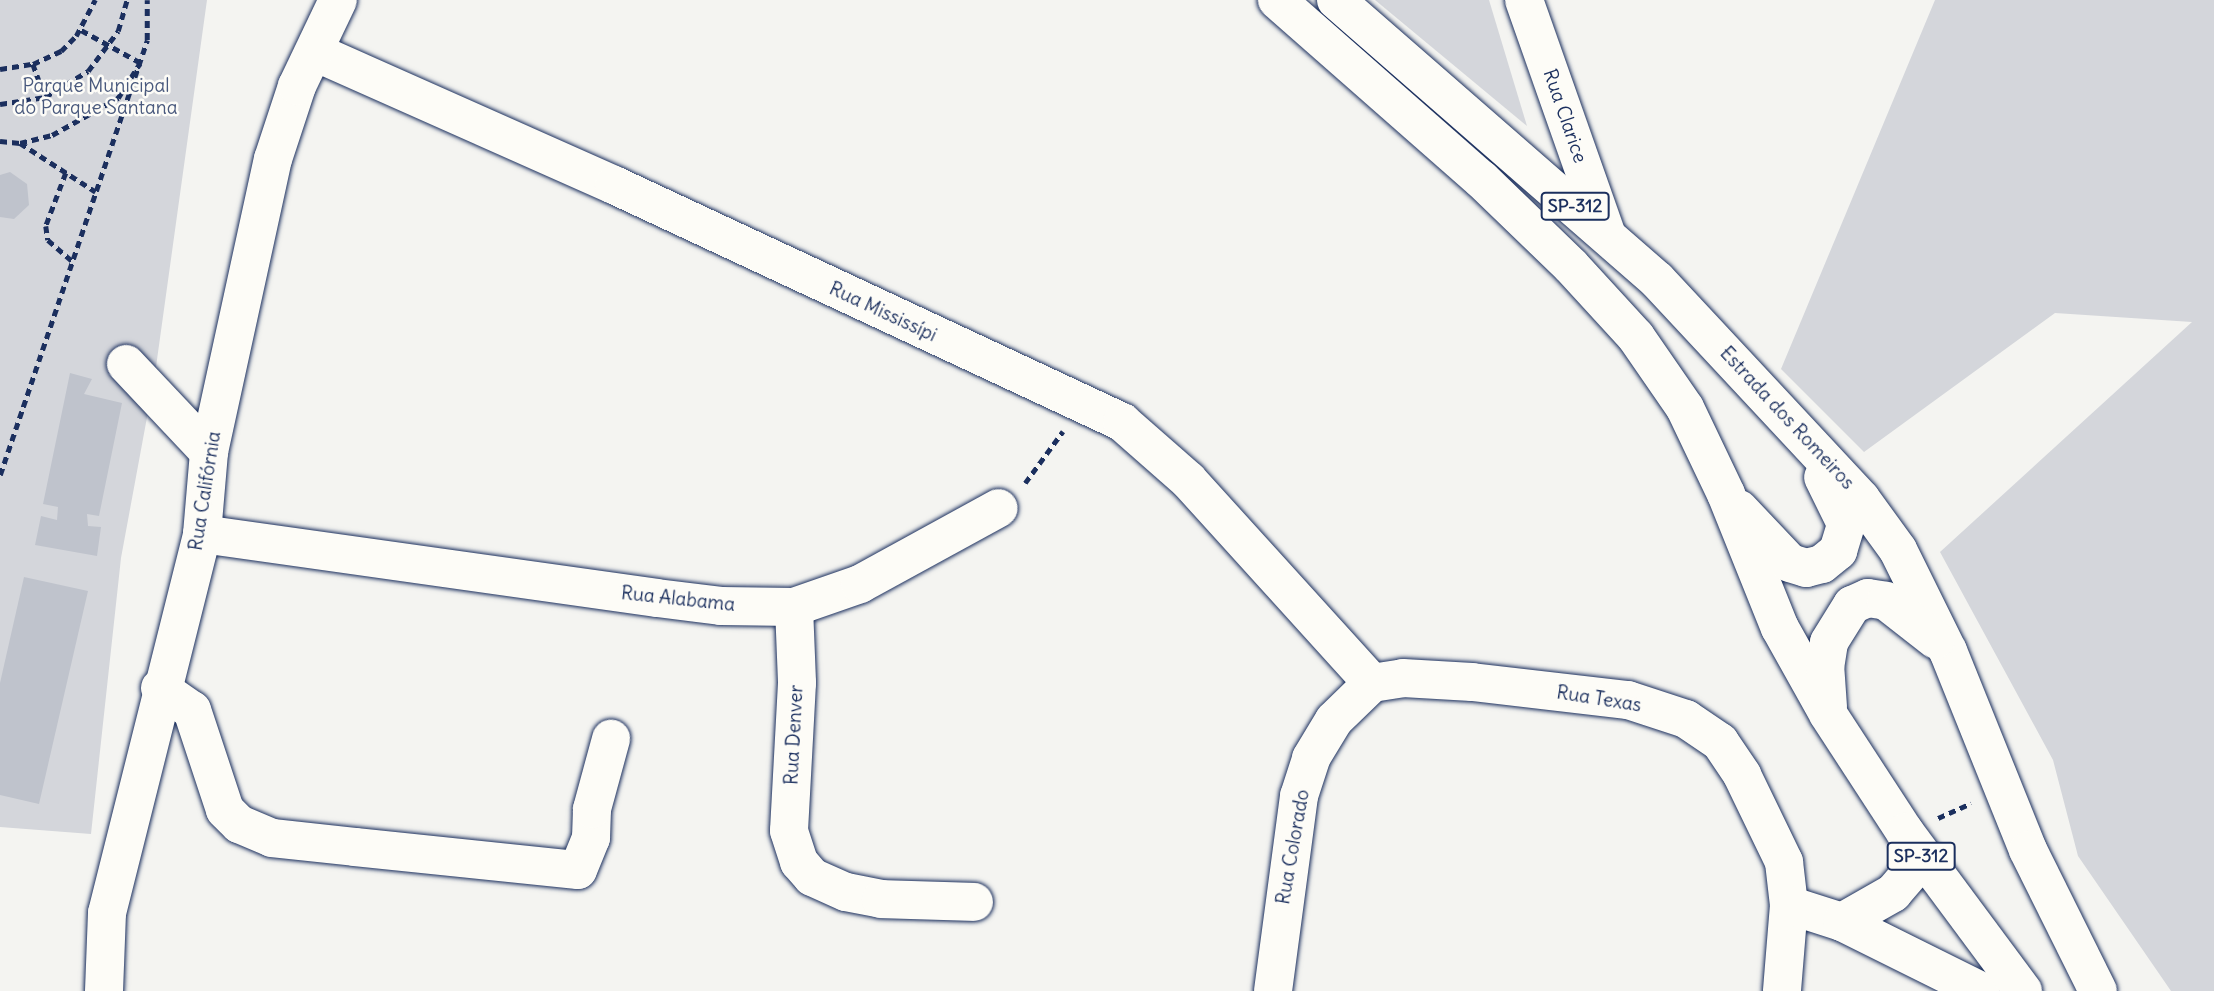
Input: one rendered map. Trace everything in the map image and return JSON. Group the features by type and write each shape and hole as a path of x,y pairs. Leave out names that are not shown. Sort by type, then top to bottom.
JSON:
{"street":[{"name":"Rua Califórnia","path":"104,991 102,973 107,913 160,688 202,534 209,452 273,159 297,86 338,0"},
{"name":"SP-312","path":"1277,0 1480,178 1599,296 1636,337 1685,408 1726,494 1780,628 1828,713 1914,845 2023,991"},
{"name":"Estrada dos Romeiros","path":"1336,0 1606,233 1716,340 1834,464 1898,550 1948,651 2002,789 2098,991"},
{"name":"Rua Clarice","path":"1524,0 1606,233"},
{"name":"Rua Mississípi","path":"315,52 1122,422 1188,480 1372,683"},
{"path":"126,364 209,452"},
{"path":"1726,494 1790,563 1805,568 1822,564 1838,551 1846,524 1798,429"},
{"name":"Rua Alabama","path":"202,534 657,598 794,607 860,584 999,508"},
{"path":"1828,713 1825,668 1829,642 1852,605 1868,598 1885,601 1948,651"},
{"name":"Rua Denver","path":"794,607 797,683 789,831 799,862 812,877 846,892 881,899 974,902"},
{"name":"Rua Texas","path":"1372,683 1403,678 1472,682 1628,699 1686,719 1720,742 1742,775 1784,862 1789,905 1782,991"},
{"name":"Rua Colorado","path":"1273,991 1299,796 1311,758 1334,720 1372,683"},
{"path":"160,688 192,710 225,810 239,824 272,838 579,870 591,838 592,809 611,738"},
{"path":"1842,922 1893,893 1914,845"},
{"path":"1789,905 1842,922 1981,991"}],"path":[{"path":"0,69 33,64 61,51 80,30 95,0"},
{"path":"0,104 45,97 88,71 108,46 127,0"},
{"path":"0,475 140,63 147,40 147,0"},
{"path":"80,30 140,63"},
{"path":"0,141 20,143 52,135 118,98 140,63"},
{"path":"33,64 45,97"},
{"path":"20,143 96,192"},
{"path":"66,173 46,226 48,240 57,253 73,261"},
{"path":"999,508 1037,472 1081,402"},
{"path":"1914,845 2002,789"}],"green space":[{"name":"Parque Municipal do Parque Santana","path":"0,0 207,0 155,374 121,558 91,834 0,827"},
{"path":"1375,0 1489,0 1527,126"},
{"path":"1935,0 2214,0 2214,991 2171,991 2078,856 2053,760 1940,552 2192,322 2055,313 1864,452 1781,369"}],"building":[{"path":"10,172 27,184 29,205 14,219 0,217 0,175"},
{"path":"70,373 92,379 84,394 122,403 99,516 87,514 88,526 101,527 97,556 35,545 41,516 57,520 58,507 43,504"},
{"path":"24,577 88,591 39,804 0,795 0,683"}]}
